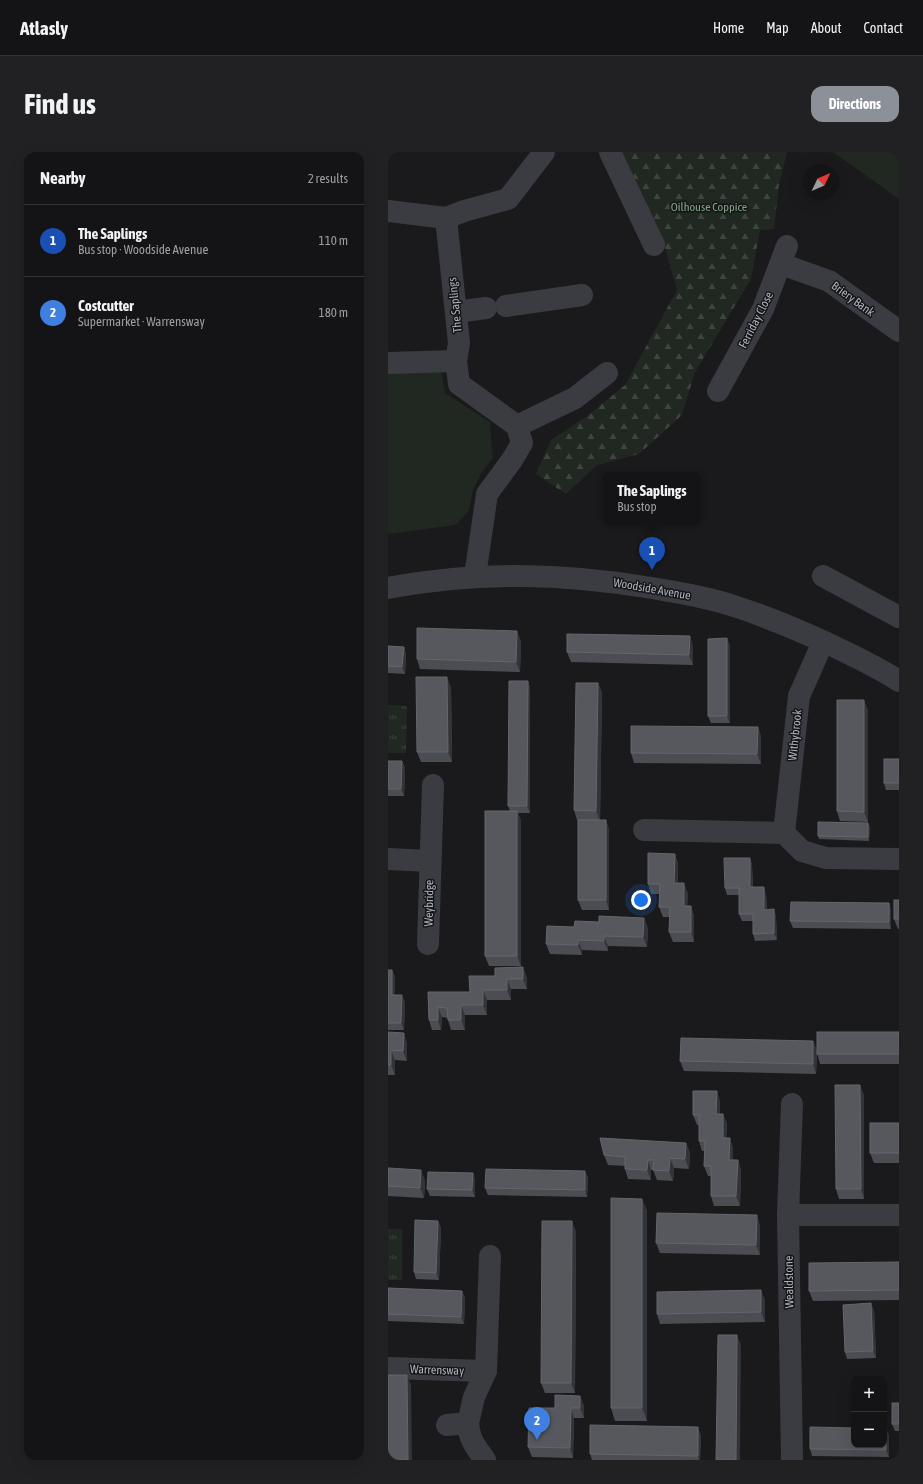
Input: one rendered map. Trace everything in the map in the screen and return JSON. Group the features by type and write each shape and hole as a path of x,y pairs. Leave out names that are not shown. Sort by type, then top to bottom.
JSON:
{"street":[{"path":"388,211 446,218 464,211 508,199 544,152"},
{"path":"610,152 654,245"},
{"name":"The Saplings","path":"446,218 459,343 456,361 459,384 517,426"},
{"name":"Briery Bank","path":"784,255 829,282 899,331"},
{"name":"Ferriday Close","path":"718,391 763,309 784,255"},
{"path":"456,312 582,295"},
{"path":"388,363 456,361"},
{"path":"475,576 487,494 512,460 522,442 517,426 575,398 607,374"},
{"name":"Woodside Avenue","path":"388,588 475,576 588,578 675,592 739,607 793,628 856,657 899,681"},
{"path":"823,576 899,617"},
{"name":"Withybrook","path":"784,833 799,696 823,642"},
{"name":"Weybridge","path":"428,944 433,785"},
{"path":"644,830 784,833 802,851 826,858 899,859"},
{"path":"388,859 430,861"},
{"name":"Wealdstone","path":"792,1104 788,1215 792,1460"},
{"path":"788,1215 899,1215"},
{"path":"485,1460 473,1445 469,1434 457,1424 474,1397 486,1372 490,1256"},
{"name":"Warrensway","path":"388,1368 486,1372"}],"green space":[{"name":"Oilhouse Coppice","path":"619,152 787,152 779,184 774,229 760,230 751,279 695,372 682,415 639,454 597,465 566,494 536,474 551,440 590,414 625,385 677,290 662,237"},
{"path":"833,152 899,152 899,199"},
{"path":"441,369 445,393 490,422 493,458 482,472 473,490 469,510 456,525 388,534 388,371"},
{"path":"388,705 407,706 406,753 388,753"},
{"path":"388,1229 402,1229 402,1280 388,1280"}],"building":[{"path":"417,628 517,631 516,662 417,659"},
{"path":"567,634 690,636 689,655 567,652"},
{"path":"727,638 727,716 708,716 708,639"},
{"path":"388,646 404,647 402,667 388,666"},
{"path":"416,677 447,677 448,752 417,752"},
{"path":"509,681 528,681 527,806 508,806"},
{"path":"576,683 598,683 596,811 574,810"},
{"path":"837,700 864,700 864,812 837,811"},
{"path":"631,726 758,727 757,754 631,753"},
{"path":"884,759 899,759 899,783 884,783"},
{"path":"388,761 402,761 401,789 388,789"},
{"path":"485,811 517,811 517,956 485,956"},
{"path":"578,820 606,820 606,900 578,900"},
{"path":"818,822 868,823 868,837 818,836"},
{"path":"648,853 675,854 674,883 684,883 684,906 691,906 691,932 669,932 670,907 659,907 660,884 648,884"},
{"path":"724,858 750,858 750,887 764,887 764,910 774,909 774,933 753,934 753,914 739,914 739,888 725,888"},
{"path":"894,900 899,900 899,919 894,919"},
{"path":"791,902 889,903 889,922 790,921"},
{"path":"599,916 644,918 643,937 604,936 604,941 578,940 578,945 546,944 547,926 574,927 575,921 599,922"},
{"path":"523,967 523,979 507,979 507,990 483,990 483,1005 461,1005 461,1020 448,1020 447,1008 438,1007 438,1020 429,1020 428,992 470,992 469,976 495,976 495,968"},
{"path":"388,970 392,970 392,995 402,995 401,1023 388,1023"},
{"path":"388,1032 404,1033 403,1051 391,1050 391,1065 388,1065"},
{"path":"817,1032 899,1032 899,1054 817,1054"},
{"path":"681,1038 813,1041 813,1064 680,1061"},
{"path":"835,1085 860,1085 861,1189 836,1189"},
{"path":"693,1091 717,1091 716,1114 723,1114 723,1138 730,1138 729,1160 738,1160 736,1196 711,1196 711,1166 704,1166 705,1141 699,1141 699,1115 693,1115"},
{"path":"870,1123 899,1123 899,1153 870,1153"},
{"path":"600,1138 686,1143 685,1159 670,1158 669,1171 653,1170 654,1160 648,1160 647,1170 625,1169 625,1157 604,1155"},
{"path":"388,1168 421,1170 420,1188 388,1186"},
{"path":"486,1169 585,1171 585,1190 485,1188"},
{"path":"428,1172 473,1173 472,1190 427,1189"},
{"path":"611,1198 642,1199 642,1408 611,1408"},
{"path":"657,1213 757,1215 756,1245 656,1243"},
{"path":"415,1220 438,1221 436,1273 414,1272"},
{"path":"542,1221 572,1221 571,1383 541,1383"},
{"path":"899,1262 899,1290 809,1291 809,1263"},
{"path":"388,1288 462,1291 461,1317 388,1314"},
{"path":"761,1290 761,1312 657,1314 657,1292"},
{"path":"871,1303 873,1351 845,1352 843,1305"},
{"path":"718,1335 737,1335 736,1460 716,1460"},
{"path":"388,1375 407,1375 408,1460 388,1460"},
{"path":"555,1395 580,1396 580,1408 571,1408 570,1448 528,1447 529,1408 555,1408"},
{"path":"892,1403 899,1403 899,1424 892,1424"},
{"path":"590,1425 698,1427 698,1456 590,1454"},
{"path":"810,1427 851,1428 851,1448 886,1448 886,1450 810,1449"}],"place":[{"name":"The Saplings","path":"652,570"},
{"name":"Costcutter","path":"537,1440"}]}
